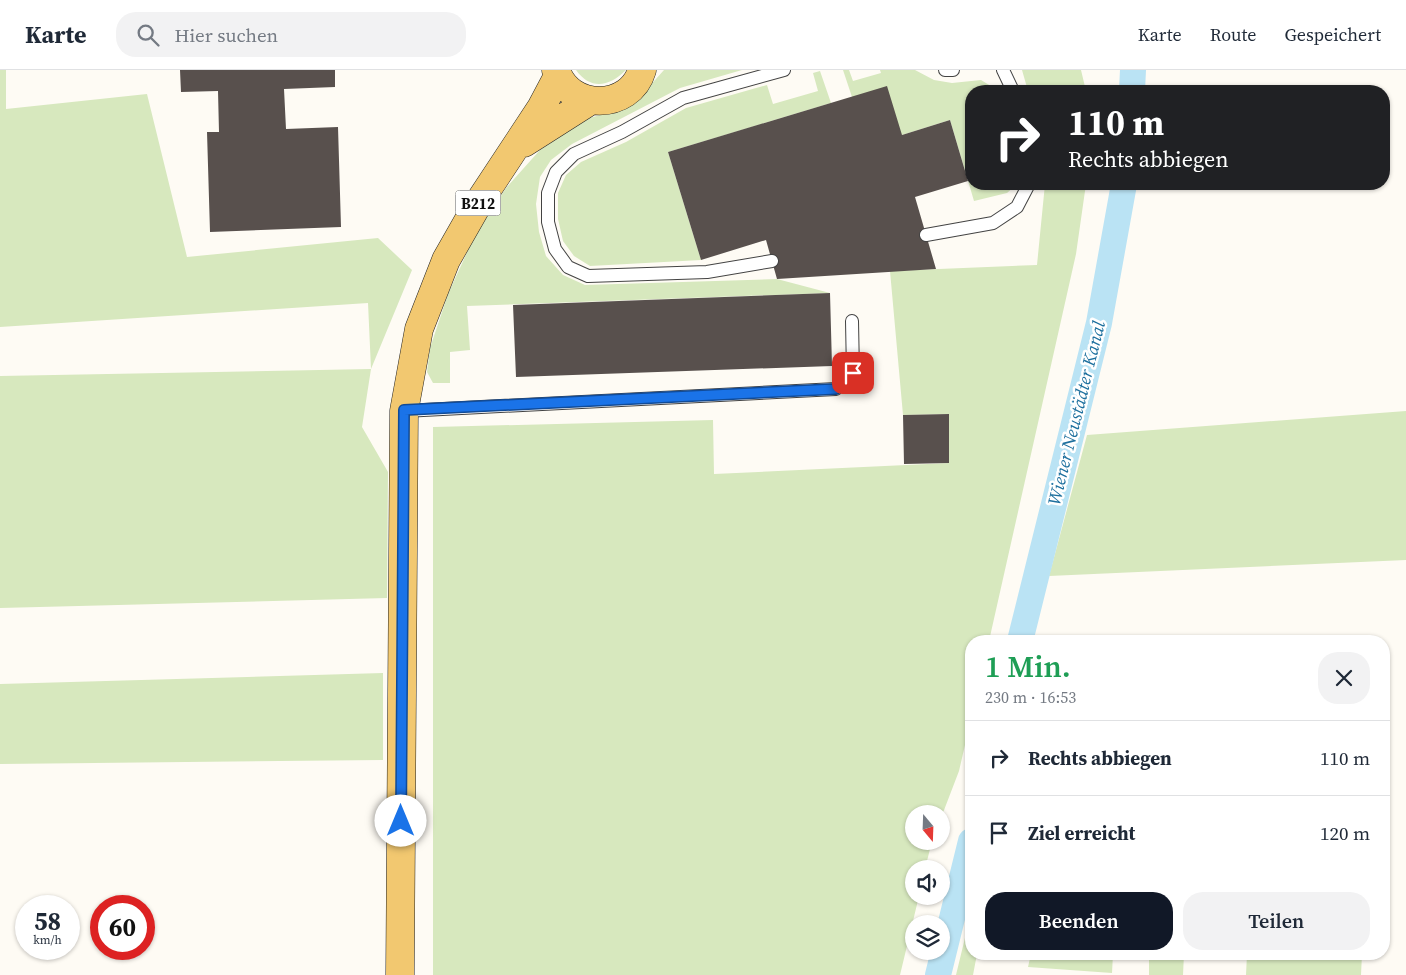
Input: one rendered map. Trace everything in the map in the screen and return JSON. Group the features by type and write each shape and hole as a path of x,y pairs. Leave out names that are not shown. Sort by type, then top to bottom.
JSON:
{"main road":[{"name":"B212","path":"400,975 404,410 419,329 446,260 479,202 515,149 557,73 571,92 590,101 605,102 619,98 631,89 640,77 642,70"},
{"name":"B212","path":"515,149 590,101"}],"lane":[{"path":"772,261 707,272 588,276 568,267 555,249 548,222 548,193 556,172 574,154 622,132 682,98 784,70"},
{"path":"945,70 953,70"},
{"path":"1003,70 1010,85"},
{"path":"926,235 993,223 1017,207 1026,190"},
{"path":"404,410 836,389 853,373 852,321"}],"green space":[{"path":"0,70 6,70 6,109 147,94 187,257 378,238 412,270 371,369 368,303 0,327"},
{"path":"576,70 626,70 614,80 601,84 588,81"},
{"path":"664,70 742,70 680,88 572,144 551,160 540,177 536,204 539,232 546,256 563,275 585,285 777,279 830,293 467,306 470,350 450,352 450,383 433,383 427,372 430,348 448,294 475,235 506,188 540,150 586,119 614,111 646,90"},
{"path":"843,70 849,70 853,81 881,73 880,70 915,70 934,80 952,83 981,80 989,85 965,85 965,171 950,120 902,135 852,97"},
{"path":"1022,70 1081,70 1085,85 1026,85"},
{"path":"820,71 831,103 668,152 701,260 590,266 574,256 563,241 558,219 558,193 566,175 581,162 626,142 686,108 767,85 773,104 818,91 813,73"},
{"path":"971,190 1010,190 1007,193 974,201"},
{"path":"1044,190 1085,190 1076,254 990,635 965,635 965,745 959,771 946,805 905,805 905,850 930,850 927,860 905,860 905,905 917,905 914,915 905,915 905,954 900,975 433,975 433,427 713,420 714,474 949,463 949,414 903,415 890,271 1037,265"},
{"path":"371,369 362,427 388,472 387,598 0,608 0,376"},
{"path":"1406,411 1406,560 1049,576 1087,435"},
{"path":"383,673 383,760 0,764 0,684"},
{"path":"965,938 965,960 976,960 973,975 956,975"},
{"path":"1030,960 1113,960 1112,973 1028,967"},
{"path":"1149,960 1184,960 1183,975 1149,975"},
{"path":"1247,960 1362,960 1361,975 1246,975"}],"building":[{"path":"180,70 335,70 335,87 284,89 286,129 338,127 341,227 210,232 207,132 219,132 218,91 181,92"},
{"path":"887,86 902,135 950,120 965,171 965,182 915,197 936,269 777,279 766,240 701,260 668,152"},
{"path":"830,293 832,366 516,377 513,305"},
{"path":"949,414 949,463 904,464 903,415"}],"waterway":[{"name":"Wiener Neustädter Kanal","path":"1132,85 1133,70"},
{"name":"Wiener Neustädter Kanal","path":"1021,635 1099,323 1123,190"},
{"name":"Wiener Neustädter Kanal","path":"938,975 965,865"}],"route":[{"path":"401,821 404,410 836,389 853,373"}]}
